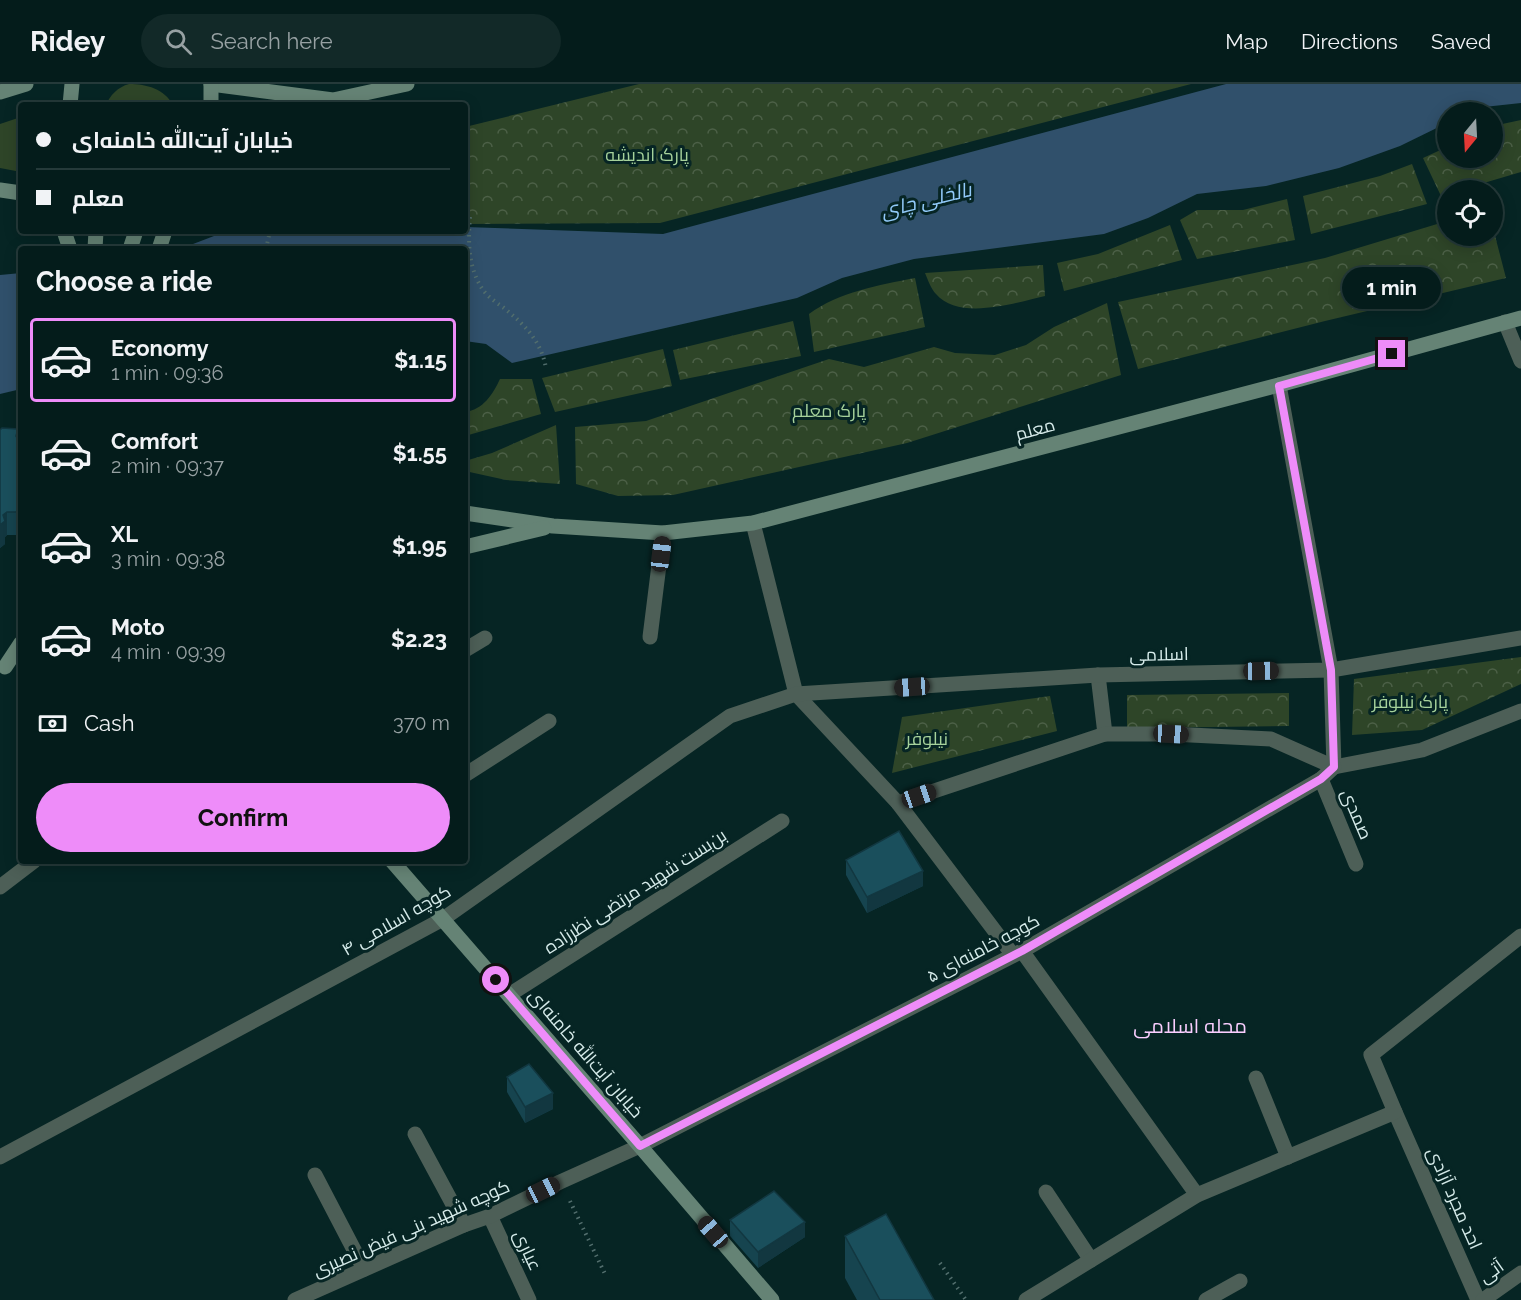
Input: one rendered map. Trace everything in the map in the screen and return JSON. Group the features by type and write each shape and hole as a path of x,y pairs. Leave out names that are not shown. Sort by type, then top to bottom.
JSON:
{"main road":[{"path":"0,92 26,84"},
{"path":"70,102 72,84"},
{"path":"211,102 211,84 325,102"},
{"path":"325,84 331,102"},
{"path":"335,102 407,84"},
{"path":"0,190 18,193"},
{"name":"معلم","path":"553,526 663,533 753,523 1279,386 1521,318"},
{"path":"468,513 553,526"},
{"path":"468,546 553,526"},
{"path":"3,669 18,647"},
{"path":"3,669 18,665"},
{"name":"خیابان آیت‌الله خامنه‌ای","path":"395,864 772,1300"}],"street":[{"path":"1505,322 1521,361"},
{"path":"1279,386 1331,670 1334,767"},
{"path":"753,523 796,694 898,803 1018,953 1197,1195"},
{"path":"650,637 663,533"},
{"path":"468,648 485,638"},
{"name":"اسلامی","path":"796,694 1098,675 1331,670 1521,638"},
{"path":"1098,675 1105,734"},
{"name":"کوچه اسلامی ۴","path":"0,1157 442,919 730,716 796,694"},
{"path":"898,803 1105,734 1171,734 1271,740 1334,767 1422,750 1521,711"},
{"path":"468,773 549,721"},
{"name":"کوچه خامنه‌ای ۵","path":"640,1146 1018,953 1321,779 1334,767"},
{"name":"صمدی","path":"1321,779 1356,864"},
{"name":"بن‌بست شهید مرتضی نظرزاده","path":"509,995 782,820"},
{"path":"0,887 30,864"},
{"name":"احد مجرد آزادی","path":"1478,1300 1371,1055 1521,936"},
{"path":"1256,1078 1288,1157"},
{"path":"1026,1300 1197,1195 1395,1112"},
{"path":"415,1134 464,1225"},
{"name":"کوچه شهید بنی فیض نصیری","path":"295,1300 464,1225 490,1216 640,1146"},
{"path":"315,1175 364,1269"},
{"path":"1046,1192 1091,1260"},
{"name":"عیاری","path":"490,1216 530,1300"},
{"name":"آتی","path":"1483,1300 1521,1273"},
{"path":"1206,1300 1240,1281"}],"path":[{"path":"470,217 469,254 479,282 484,291 532,333 539,345 546,368"},
{"path":"560,1182 606,1276"},
{"path":"940,1263 966,1300"}],"green space":[{"path":"129,84 154,88 171,102 108,102 121,87"},
{"name":"پارک اندیشه","path":"639,84 1191,84 660,223 468,224 468,126"},
{"path":"18,118 18,171 0,168 0,124"},
{"path":"1521,120 1521,172 1494,180 1437,180 1437,188 1423,158 1437,152 1437,168 1503,168 1503,124"},
{"path":"1412,164 1427,204 1311,234 1303,196 1380,176"},
{"path":"1287,199 1295,240 1197,259 1180,220 1197,210 1243,210"},
{"path":"1437,224 1437,246 1498,246 1506,278 1138,369 1118,302 1325,258"},
{"path":"1170,225 1182,260 1064,291 1057,263 1098,254"},
{"path":"1043,265 1045,296 988,308 959,307 946,302 934,292 925,273"},
{"name":"پارک معلم","path":"915,278 925,327 814,352 809,314 846,295"},
{"name":"پارک معلم","path":"1107,303 1121,375 907,443 673,495 618,496 576,484 575,427 646,421 829,359 864,367 934,347 955,353 995,355 1026,345 1054,327"},
{"name":"پارک معلم","path":"793,321 801,356 680,380 673,350"},
{"path":"663,349 672,386 555,412 542,378"},
{"path":"500,379 532,379 541,414 468,435 468,412 482,405 491,396"},
{"path":"556,425 560,484 506,480 468,472 468,460 492,453"},
{"name":"پارک نیلوفر","path":"1521,657 1521,684 1422,730 1352,735 1354,679"},
{"path":"1289,693 1289,726 1127,728 1127,695"},
{"name":"نیلوفر","path":"1050,696 1057,731 892,773 902,717"}],"water":[{"name":"بالخلی چای","path":"1226,84 1521,84 1521,103 1503,105 1503,102 1437,102 1437,128 1400,146 1339,168 1266,186 1197,194 1148,218 1104,234 914,259 842,278 797,298 512,363 486,344 468,341 468,246 188,246 219,234 468,234 468,227 663,234"},
{"path":"18,273 18,390 0,394 0,275"}],"building":[{"path":"2,428 18,429 16,436 18,439 18,510 3,515 5,521 0,525 0,430"},
{"path":"899,831 923,871 867,897 846,860"},
{"path":"529,1064 553,1093 525,1107 507,1077"},
{"path":"774,1191 805,1222 758,1252 730,1220"},
{"path":"886,1214 934,1300 880,1300 845,1236"}],"district":[{"name":"محله اسلامی","path":"1190,1026"}],"route":[{"path":"496,980 640,1146 1022,951 1321,779 1334,767 1331,670 1279,386 1392,354"}]}
